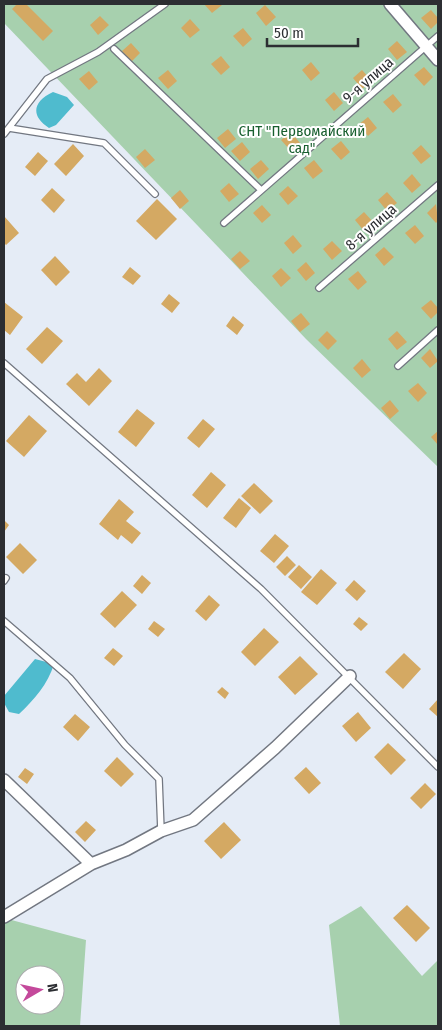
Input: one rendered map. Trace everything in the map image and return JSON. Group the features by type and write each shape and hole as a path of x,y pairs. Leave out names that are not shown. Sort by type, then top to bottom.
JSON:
{"street":[{"path":"390,4 438,60"},
{"path":"4,916 91,864 126,850 161,831 193,820 275,748 350,676"},
{"path":"4,780 91,864"}],"lane":[{"path":"4,134 47,79 98,52 165,4"},
{"name":"9-я улица","path":"224,223 438,36"},
{"path":"114,49 261,190"},
{"path":"10,128 104,143 155,194"},
{"name":"8-я улица","path":"319,288 438,185"},
{"path":"398,366 438,330"},
{"path":"4,363 261,589 350,676 438,767"},
{"path":"4,621 70,678 125,745 159,779 161,831"}],"green space":[{"name":"СНТ \"Первомайский сад\"","path":"4,4 438,4 438,467 306,339 4,23"},
{"path":"361,906 422,976 438,960 438,1026 340,1026 329,925"},
{"path":"4,918 86,940 80,1026 4,1026"}],"water":[{"path":"53,92 67,97 74,105 56,125 49,128 39,119 36,109 41,100"},
{"path":"35,659 54,664 48,678 35,697 19,714 9,712 4,703 4,696"}],"building":[{"path":"17,4 26,4 53,31 43,41 12,9"},
{"path":"204,4 221,4 222,5 212,13"},
{"path":"265,5 276,17 266,26 256,13"},
{"path":"431,10 438,18 438,22 431,29 421,18"},
{"path":"100,16 109,25 98,35 90,25"},
{"path":"190,19 200,30 190,38 181,28"},
{"path":"243,28 252,39 243,47 233,36"},
{"path":"397,41 407,52 397,60 388,49"},
{"path":"131,43 140,53 131,62 122,51"},
{"path":"221,56 230,67 221,75 211,64"},
{"path":"311,62 320,73 311,81 302,70"},
{"path":"424,67 433,77 424,86 414,75"},
{"path":"168,70 177,81 168,89 158,78"},
{"path":"362,70 372,81 362,89 353,78"},
{"path":"89,71 98,82 89,90 79,79"},
{"path":"334,92 343,103 334,111 325,100"},
{"path":"393,94 402,105 393,113 383,102"},
{"path":"368,117 377,128 368,136 358,125"},
{"path":"228,129 236,139 225,148 217,138"},
{"path":"291,132 300,143 291,151 281,140"},
{"path":"341,141 350,152 341,160 331,149"},
{"path":"242,142 250,152 240,161 231,151"},
{"path":"73,144 84,156 66,176 54,164"},
{"path":"421,145 431,156 421,164 412,153"},
{"path":"145,149 155,160 145,168 136,157"},
{"path":"38,152 48,161 35,176 25,167"},
{"path":"261,160 269,169 258,179 250,169"},
{"path":"314,160 323,171 313,179 304,168"},
{"path":"412,174 421,185 412,193 403,183"},
{"path":"229,183 239,194 229,202 220,191"},
{"path":"288,186 298,196 288,205 279,194"},
{"path":"52,188 65,200 54,213 41,200"},
{"path":"180,190 189,201 180,209 171,198"},
{"path":"387,192 397,203 387,211 378,200"},
{"path":"157,199 177,219 156,240 136,221"},
{"path":"436,204 438,221 436,223 427,213"},
{"path":"262,205 271,215 262,223 253,213"},
{"path":"364,212 374,223 364,231 355,220"},
{"path":"4,216 19,233 6,245 4,243"},
{"path":"415,225 424,236 415,244 405,233"},
{"path":"293,235 302,246 293,254 284,243"},
{"path":"332,241 342,251 332,260 323,249"},
{"path":"384,247 394,257 384,266 375,255"},
{"path":"240,251 250,261 240,269 231,259"},
{"path":"55,256 70,272 56,286 41,270"},
{"path":"306,262 315,273 306,281 297,270"},
{"path":"130,267 141,276 133,285 122,277"},
{"path":"281,268 291,278 281,287 272,276"},
{"path":"358,271 367,282 358,290 348,279"},
{"path":"169,294 180,303 172,313 161,304"},
{"path":"431,300 438,308 438,312 431,319 421,308"},
{"path":"4,302 23,317 10,335 4,330"},
{"path":"301,313 310,324 300,332 291,321"},
{"path":"233,316 244,325 237,335 226,326"},
{"path":"47,327 63,341 42,364 26,349"},
{"path":"327,331 337,341 328,350 318,340"},
{"path":"397,331 407,342 397,350 388,339"},
{"path":"430,349 438,361 430,368 421,358"},
{"path":"362,359 371,370 362,378 353,368"},
{"path":"99,368 112,381 89,406 66,384 77,373 86,382"},
{"path":"418,383 427,393 418,402 408,391"},
{"path":"390,400 399,411 390,419 381,408"},
{"path":"137,409 155,423 136,447 118,432"},
{"path":"29,415 47,431 24,457 6,441"},
{"path":"203,419 215,429 199,448 187,438"},
{"path":"438,431 438,445 431,437"},
{"path":"211,472 226,485 207,508 192,495"},
{"path":"254,483 273,501 260,514 241,496"},
{"path":"239,498 251,508 236,528 223,518"},
{"path":"119,499 134,512 126,521 141,533 132,544 121,535 118,540 99,524"},
{"path":"4,520 9,525 4,532"},
{"path":"275,534 289,546 274,563 260,551"},
{"path":"20,543 37,560 23,574 6,557"},
{"path":"287,556 296,565 285,576 276,567"},
{"path":"299,565 312,577 301,589 288,577"},
{"path":"321,569 337,583 317,605 301,592"},
{"path":"142,575 151,583 142,594 133,586"},
{"path":"354,580 366,591 357,601 345,590"},
{"path":"122,591 137,605 115,628 100,614"},
{"path":"209,595 220,605 206,621 195,611"},
{"path":"359,617 368,624 361,631 353,624"},
{"path":"154,621 165,629 158,637 148,629"},
{"path":"264,628 279,642 255,666 241,652"},
{"path":"113,648 123,656 114,666 104,658"},
{"path":"404,653 421,669 403,689 385,672"},
{"path":"300,656 318,674 295,695 278,677"},
{"path":"222,687 229,693 225,699 217,692"},
{"path":"438,699 438,717 429,709"},
{"path":"358,712 371,728 356,742 342,726"},
{"path":"75,714 90,727 78,741 63,727"},
{"path":"388,743 406,760 391,775 374,757"},
{"path":"117,757 134,774 121,787 104,771"},
{"path":"306,767 321,783 309,794 294,778"},
{"path":"25,768 34,774 27,784 18,777"},
{"path":"425,783 436,794 421,809 410,798"},
{"path":"86,821 96,830 85,842 75,832"},
{"path":"224,822 241,840 221,859 204,841"},
{"path":"407,905 430,928 416,942 393,918"}]}
